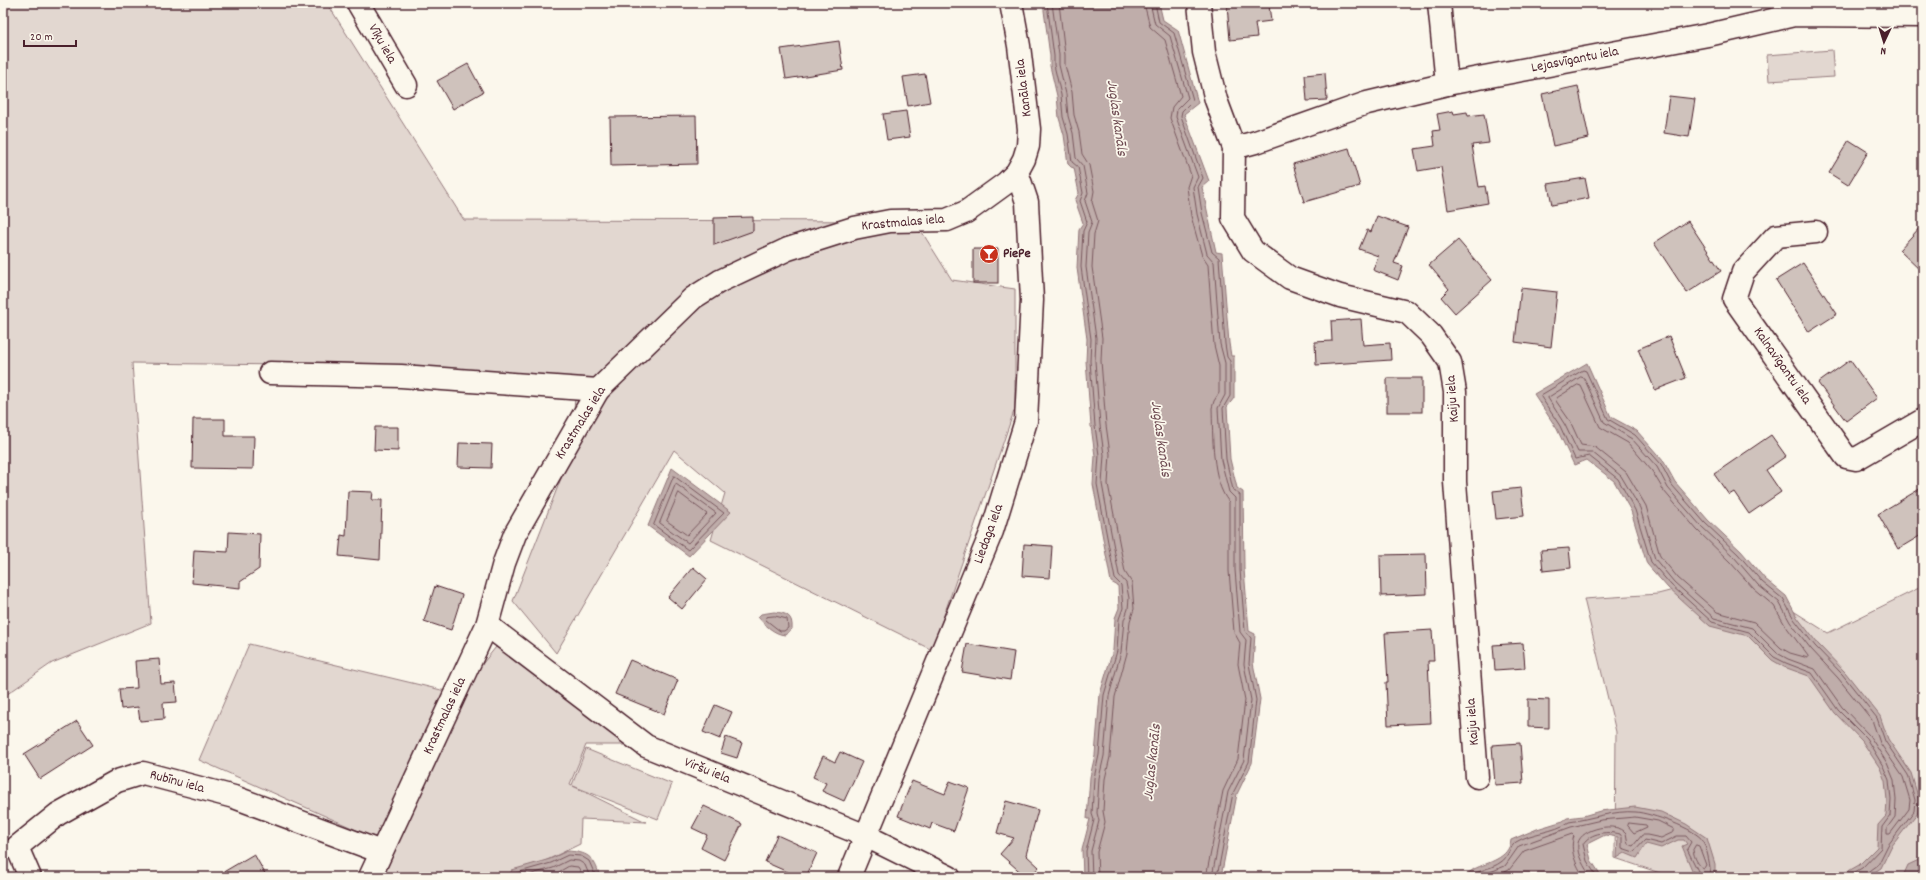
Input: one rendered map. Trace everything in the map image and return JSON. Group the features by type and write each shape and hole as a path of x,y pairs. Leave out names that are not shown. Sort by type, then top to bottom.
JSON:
{"street":[{"name":"Vīķu iela","path":"358,3 406,85"},
{"name":"Kanāla iela","path":"1011,3 1019,46 1029,130 1028,146 1024,159 1017,172"},
{"path":"1199,3 1206,59 1216,100 1234,148"},
{"path":"1439,3 1447,84"},
{"name":"Lejasvīgantu iela","path":"1234,148 1256,142 1367,104 1447,84 1708,35 1794,15 1923,16"},
{"name":"Kaiju iela","path":"1234,148 1233,218 1253,251 1290,278 1340,296 1407,312 1431,335 1450,362 1455,392 1455,482 1477,777"},
{"name":"Krastmalas iela","path":"370,877 487,625 504,563 516,534 598,390 693,298 720,281 788,249 854,228 890,222 946,220 966,212 1006,183 1017,172"},
{"name":"Liedaga iela","path":"849,877 992,531 1026,421 1032,300 1028,202 1017,172"},
{"name":"Kalnavīgantu iela","path":"1816,232 1776,236 1742,272 1734,299 1846,457 1856,459 1923,420"},
{"path":"270,373 401,376 598,390"},
{"name":"Viršu iela","path":"487,625 646,746 866,836 949,877"},
{"name":"Rubīnu iela","path":"30,877 10,852 58,814 117,781 143,773 234,797 381,852"}],"shaded area":[{"path":"3,3 327,3 464,220 915,221 952,280 1015,289 1015,408 932,650 711,540 725,493 674,450 556,653 513,601 571,453 576,382 358,366 132,363 151,623 52,663 3,697"},
{"path":"1832,50 1834,77 1769,81 1767,55"},
{"path":"1735,574 1828,633 1923,586 1923,877 1672,877 1615,858 1616,732 1584,599 1658,594"},
{"path":"249,644 458,694 496,647 590,712 631,745 586,745 570,784 572,785 586,749 672,784 658,819 573,786 646,822 581,819 580,844 512,877 384,877 395,847 199,760"}],"water":[{"name":"Juglas kanāls","path":"1043,3 1159,3 1163,20 1178,30 1198,103 1184,114 1209,181 1202,187 1216,252 1222,253 1229,343 1231,356 1234,356 1234,398 1227,407 1230,459 1237,488 1243,492 1244,569 1249,631 1255,634 1253,663 1260,699 1252,763 1237,794 1221,877 1083,877 1082,850 1090,819 1087,819 1090,777 1095,755 1100,694 1113,650 1115,618 1119,608 1118,586 1111,582 1093,484 1095,456 1086,361 1087,339 1077,268 1079,229 1083,223 1075,200 1079,193 1074,168 1068,164 1064,135 1059,118 1057,96 1050,66"},
{"path":"1587,363 1611,417 1637,431 1664,462 1675,482 1708,520 1741,551 1765,579 1786,596 1797,617 1818,644 1845,672 1880,716 1888,739 1911,773 1919,800 1918,812 1891,847 1881,868 1867,877 1838,877 1859,865 1877,847 1878,825 1886,816 1887,800 1885,781 1880,768 1862,741 1835,713 1809,676 1784,667 1772,660 1748,636 1710,626 1668,588 1647,564 1631,511 1614,481 1587,460 1574,465 1557,429 1534,394"},
{"path":"672,468 731,512 689,556 648,526"},
{"path":"774,612 786,614 790,618 792,629 785,635 773,631 758,617 761,614"},
{"path":"1635,807 1661,812 1686,824 1707,838 1715,864 1715,877 1698,877 1692,870 1682,846 1687,844 1684,840 1678,840 1661,848 1646,844 1637,858 1625,853 1617,858 1618,837 1605,835 1587,844 1591,860 1602,877 1464,877 1474,869 1502,856 1506,852 1511,840 1537,829 1563,821 1567,818 1583,816 1600,811"},
{"path":"567,851 589,856 595,864 600,877 508,877 512,870 550,859"},
{"path":"1921,859 1923,860 1923,877 1895,877 1904,874 1908,865"}],"building":[{"path":"1254,3 1254,6 1269,5 1271,21 1255,23 1257,37 1230,40 1227,5"},
{"path":"839,41 843,70 786,79 781,49"},
{"path":"468,64 483,92 453,109 437,81"},
{"path":"1325,73 1327,100 1307,101 1305,75"},
{"path":"925,74 930,102 908,106 903,77"},
{"path":"1578,86 1589,138 1553,146 1542,94"},
{"path":"1669,96 1695,99 1689,137 1664,133"},
{"path":"906,111 910,137 887,140 883,114"},
{"path":"1453,111 1454,114 1467,112 1468,116 1484,114 1489,143 1472,145 1479,187 1485,186 1488,203 1448,210 1441,167 1418,171 1414,149 1435,146 1433,131 1440,130 1437,114"},
{"path":"696,116 697,164 611,166 610,117"},
{"path":"1849,140 1868,152 1848,185 1829,173"},
{"path":"1349,148 1360,186 1304,202 1293,164"},
{"path":"1585,178 1589,198 1552,205 1548,184"},
{"path":"1377,216 1408,227 1394,263 1403,266 1398,280 1373,270 1378,256 1359,249 1367,230 1371,232"},
{"path":"753,217 753,231 714,245 714,218"},
{"path":"1688,221 1721,271 1687,293 1654,243"},
{"path":"1923,224 1923,273 1899,250"},
{"path":"1458,240 1492,280 1455,313 1441,297 1449,289 1429,265"},
{"path":"973,249 998,249 998,283 973,283"},
{"path":"1803,263 1837,314 1809,332 1776,280"},
{"path":"1521,288 1557,292 1551,347 1515,342"},
{"path":"1361,319 1363,345 1390,343 1391,360 1316,365 1315,342 1332,341 1331,321"},
{"path":"1669,336 1686,378 1655,390 1638,349"},
{"path":"1850,360 1877,398 1846,421 1818,383"},
{"path":"1387,378 1422,378 1422,412 1387,412"},
{"path":"193,419 225,419 225,436 254,436 253,469 192,468"},
{"path":"375,427 398,427 398,451 374,450"},
{"path":"1771,435 1786,456 1766,470 1781,492 1749,514 1734,492 1729,495 1714,474"},
{"path":"459,443 492,444 491,468 458,467"},
{"path":"1923,487 1923,534 1898,549 1878,514"},
{"path":"1521,488 1524,516 1496,519 1493,491"},
{"path":"348,491 373,492 372,500 382,500 380,560 339,556 341,535 346,536"},
{"path":"229,532 260,534 259,569 240,582 240,588 192,583 194,550 228,552"},
{"path":"1024,544 1052,546 1050,578 1022,576"},
{"path":"1569,548 1571,568 1543,571 1541,550"},
{"path":"1426,554 1427,594 1381,596 1380,555"},
{"path":"693,567 707,579 682,609 668,597"},
{"path":"435,586 462,595 451,630 424,621"},
{"path":"1432,630 1434,661 1428,661 1431,723 1388,725 1386,682 1388,682 1385,633"},
{"path":"1523,643 1525,668 1495,670 1493,645"},
{"path":"967,644 1014,652 1010,680 962,672"},
{"path":"159,659 161,684 175,683 177,702 163,703 164,719 140,721 138,707 121,709 119,689 137,688 135,661"},
{"path":"630,660 678,680 664,714 615,694"},
{"path":"1528,699 1549,700 1549,728 1528,727"},
{"path":"715,705 732,712 720,739 703,732"},
{"path":"77,721 93,745 40,779 24,754"},
{"path":"726,737 742,743 737,758 721,753"},
{"path":"1520,743 1523,783 1495,785 1492,745"},
{"path":"840,752 862,762 844,801 822,791 826,783 813,777 823,756 835,762"},
{"path":"912,781 945,794 950,781 969,788 954,831 932,823 930,829 898,816"},
{"path":"1006,801 1038,810 1026,855 1039,867 1030,877 1026,877 1000,854 1014,838 997,833"},
{"path":"704,806 742,824 724,860 701,848 707,835 692,828"},
{"path":"777,835 817,853 806,877 799,877 765,862"},
{"path":"254,854 267,877 215,877"}],"place":[{"name":"PiePe","path":"989,254"}]}
